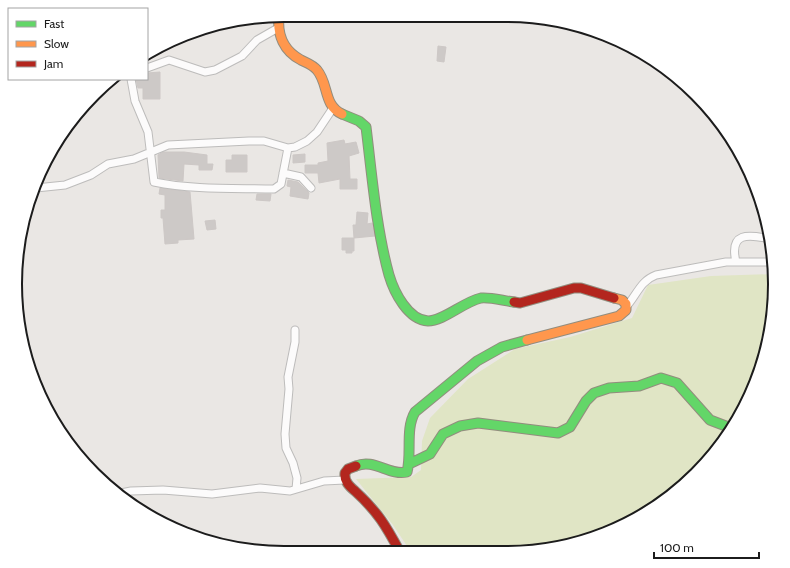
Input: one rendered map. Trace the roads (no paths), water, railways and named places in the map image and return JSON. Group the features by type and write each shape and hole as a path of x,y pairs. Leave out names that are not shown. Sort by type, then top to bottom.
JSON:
{"street":[{"path":"278,22 278,28 285,46 298,58 316,69 333,108 362,122 366,127 376,207 389,275 397,295 414,317 427,321 435,320 469,302 482,298 520,303 581,288 622,300 626,307"},
{"path":"148,68 169,60 205,72 215,70 242,56 257,40 278,28"},
{"path":"131,80 135,101 148,132 154,182 168,185 274,189 281,184 288,148"},
{"path":"41,187 65,184 91,175 108,164 134,159 150,151 168,145 264,141 288,148 301,145 318,132 333,108"},
{"path":"283,173 300,177 311,188"},
{"path":"736,262 733,249 736,242 743,236 753,235 764,238"},
{"path":"397,546 382,519 345,480 344,475 346,470 361,464 370,463 401,474 407,472 409,464 410,425 415,412 447,384 477,361 502,347 624,314 626,307 636,295 640,286 648,278 700,266 736,262 767,262"},
{"path":"295,330 288,377 289,389 285,434 286,448 293,463 296,478 296,490"},
{"path":"409,464 430,454 443,434 460,426 478,423 558,433 570,427 584,404 594,393 609,388 640,386 661,378 677,383 710,420 726,426"},
{"path":"125,492 162,490 212,494 260,488 290,491 324,481 345,480"}]}
